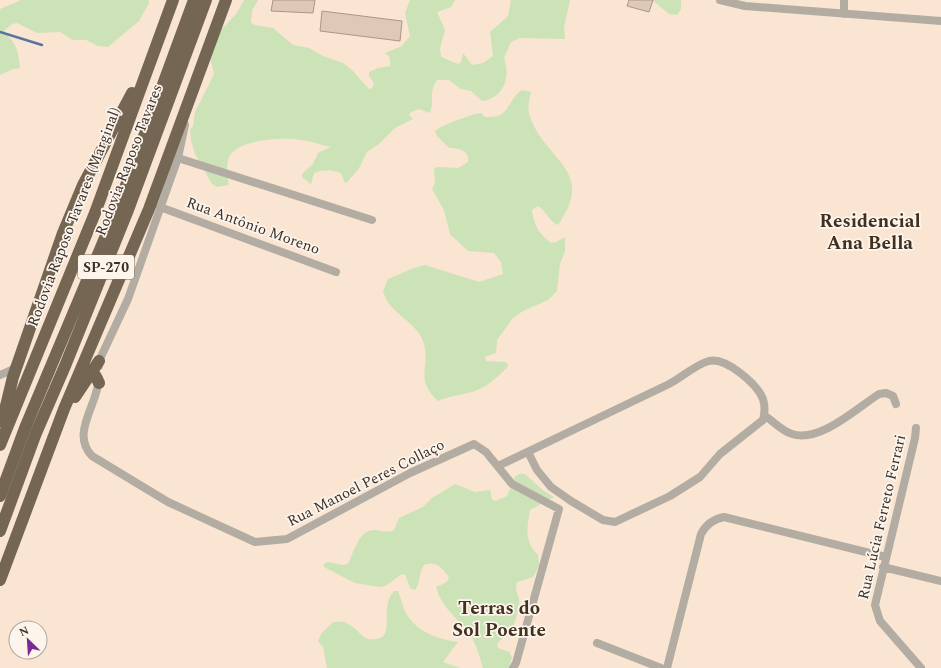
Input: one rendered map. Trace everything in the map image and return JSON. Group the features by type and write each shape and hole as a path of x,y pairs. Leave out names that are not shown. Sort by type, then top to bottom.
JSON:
{"highway":[{"name":"Rodovia Raposo Tavares (Marginal)","path":"0,445 95,213 173,0"},
{"name":"Rodovia Raposo Tavares","path":"0,496 25,428 118,207 194,0"},
{"name":"Rodovia Raposo Tavares","path":"0,531 36,433 65,366 128,210 206,0"},
{"name":"SP-270","path":"0,580 61,418 149,209 226,0"},
{"path":"0,431 9,390 16,368 63,233 83,186 107,138 150,60"},
{"path":"61,418 94,380 100,361"}],"street":[{"path":"720,0 844,14 941,21"},
{"path":"844,0 844,14"},
{"path":"100,361 128,299 178,158 192,89"},
{"path":"178,158 372,220"},
{"name":"Rua Antônio Moreno","path":"160,207 336,272"},
{"path":"498,466 672,383 699,365 715,360 724,362 753,385 763,400 763,420 720,454 700,477 670,496 615,522 603,520 551,487 537,470 528,452"},
{"path":"9,390 6,383 0,376 16,368"},
{"name":"Rua Manoel Peres Collaço","path":"94,380 83,431 85,449 92,456 168,502 254,542 287,539 410,473 474,444 486,452 512,484 559,509 516,663 513,668"},
{"path":"764,415 790,433 808,436 835,424 879,394 886,393 893,396 896,404"},
{"name":"Rua Lúcia Ferreto Ferrari","path":"916,428 916,438 875,605 876,613 880,621 922,668"},
{"path":"667,668 701,534 705,526 714,520 724,517 886,557"},
{"path":"884,567 941,581"},
{"path":"597,643 661,668"}],"green space":[{"path":"21,0 149,0 149,3 139,21 108,47 98,46 86,40 73,40 60,32 37,33 17,23 12,24 5,30 5,33 17,49 20,68 13,69 0,75 0,9"},
{"path":"244,0 258,0 252,11 251,22 254,25 273,28 293,45 309,48 323,56 343,63 352,70 369,89 372,88 374,83 369,76 369,72 378,68 390,66 390,59 385,53 402,46 410,36 405,13 410,0 455,0 451,7 437,12 445,30 440,49 441,57 458,64 461,62 463,53 472,65 483,63 493,56 490,32 508,16 511,0 570,0 564,27 565,39 520,38 511,42 504,58 507,72 506,79 504,86 496,96 482,101 471,91 461,89 449,80 437,80 432,93 430,113 419,109 411,112 409,115 413,119 395,128 379,144 367,152 358,170 346,183 341,173 325,170 314,173 311,184 302,177 302,174 313,164 318,153 331,147 293,139 273,139 241,146 234,151 229,157 227,163 229,185 217,187 212,184 195,154 190,130 193,126 195,112 214,74 210,57 221,30 237,13"},
{"path":"652,0 681,0 681,9 677,15 669,14"},
{"path":"522,90 531,92 528,111 536,129 570,177 572,190 569,206 558,225 555,224 538,206 532,210 537,228 551,243 565,237 565,251 560,264 557,291 548,300 523,311 513,318 497,340 496,353 485,357 486,361 506,362 508,366 501,374 492,382 477,390 438,401 426,385 424,371 426,357 421,336 413,326 389,304 383,291 388,279 425,265 479,282 503,274 501,262 494,253 468,251 450,234 444,210 432,189 435,183 434,168 458,168 468,162 468,158 463,150 449,148 437,136 435,131 449,123 478,113 481,113 485,117 498,116 505,111 516,95"},
{"path":"519,474 525,474 544,491 554,497 530,510 528,534 530,545 538,555 539,566 533,577 517,582 516,590 519,597 519,603 515,621 511,631 497,644 498,648 509,652 512,657 509,668 483,668 477,649 468,631 443,603 439,596 436,587 447,582 449,577 444,570 436,564 424,565 415,590 410,588 405,574 400,575 387,585 380,587 355,583 324,567 324,564 328,562 343,565 348,564 355,547 365,533 370,530 387,532 394,530 399,518 423,507 432,498 455,484 475,492 490,490 492,499 495,501 507,496 515,477"},
{"path":"394,591 398,591 407,615 423,631 436,637 458,642 443,662 460,668 327,668 323,647 318,641 321,634 333,622 341,622 352,626 364,637 376,639 382,637 387,626 388,603"}],"building":[{"path":"273,0 315,0 313,13 271,11"},
{"path":"629,0 653,0 649,12 627,6"},
{"path":"322,11 402,21 400,41 320,31"}],"waterway":[{"path":"0,32 42,45"}],"district":[{"name":"Residencial Ana Bella","path":"870,232"},
{"name":"Terras do Sol Poente","path":"499,619"}]}
